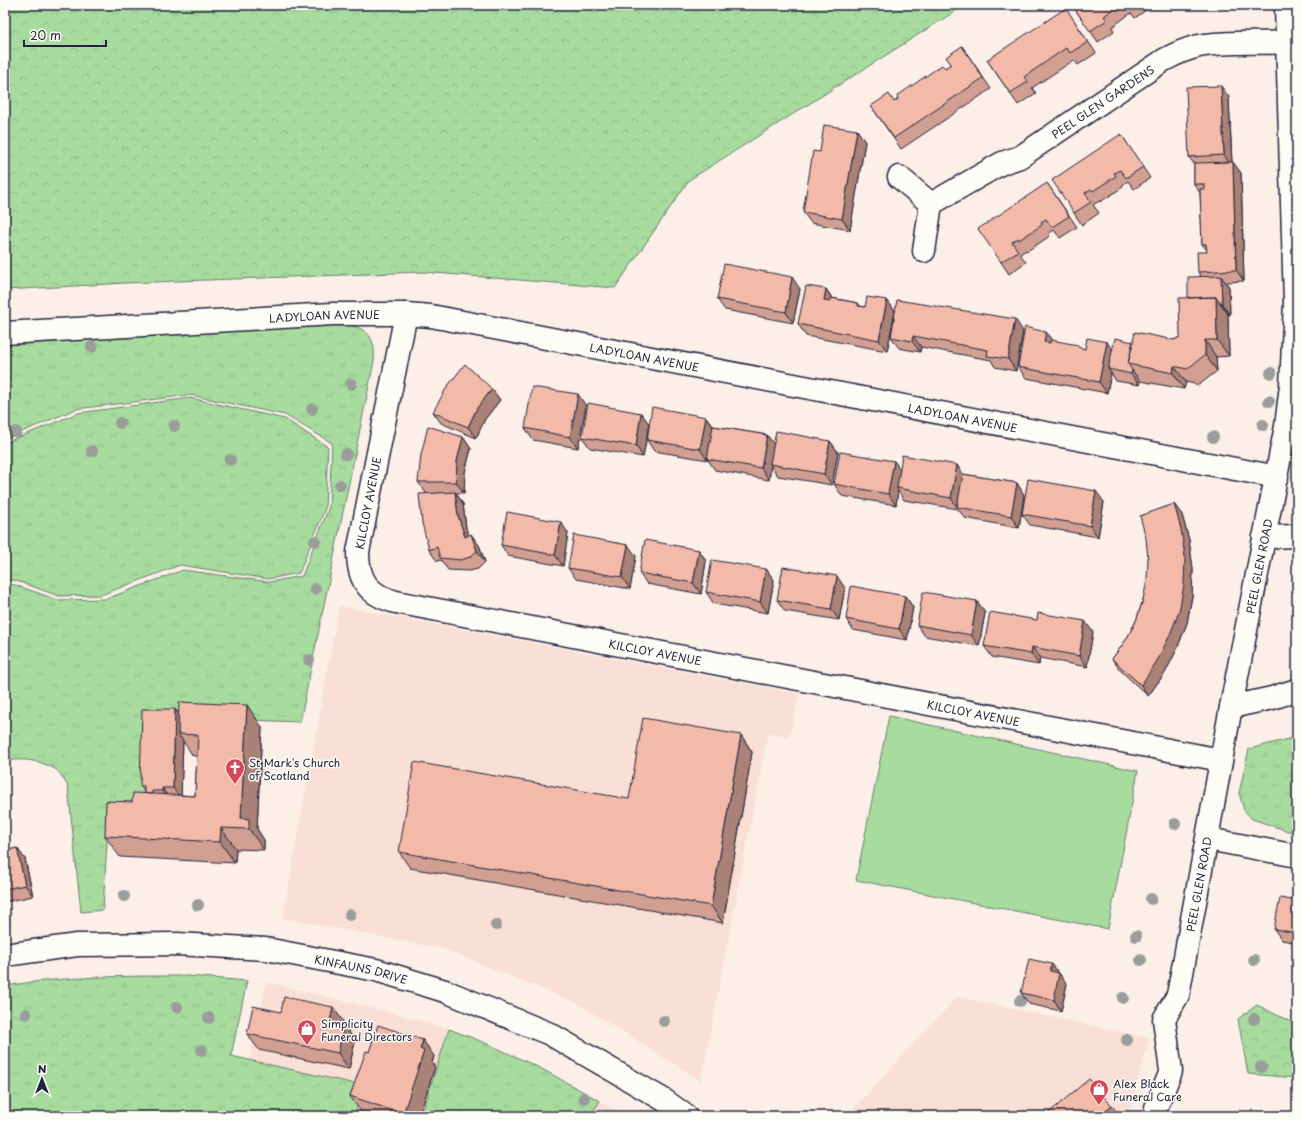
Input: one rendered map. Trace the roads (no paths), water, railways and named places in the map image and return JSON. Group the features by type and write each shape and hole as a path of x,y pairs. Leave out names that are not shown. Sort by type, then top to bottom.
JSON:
{"street":[{"name":"PEEL GLEN ROAD","path":"1154,1116 1171,1071 1164,1019 1178,995 1208,840 1231,707 1277,477 1286,426 1291,385 1296,303 1286,5"},
{"name":"PEEL GLEN GARDENS","path":"931,204 1002,163 1020,157 1164,60 1180,52 1215,44 1287,42"},
{"path":"899,176 931,204 924,251"},
{"name":"LADYLOAN AVENUE","path":"5,333 333,314 406,314 465,322 1277,477"},
{"name":"KILCLOY AVENUE","path":"406,314 358,552 361,577 372,591 379,596 396,602 1221,760"},
{"path":"1264,537 1297,536"},
{"path":"1231,707 1272,698 1297,690"},
{"path":"1208,840 1297,856"},
{"name":"KINFAUNS DRIVE","path":"5,955 77,945 177,944 266,949 376,970 445,991 550,1034 664,1100 686,1116"}],"place":[{"name":"St Mark's Church of Scotland","path":"235,785"},
{"name":"Simplicity Funeral Directors","path":"307,1046"},
{"name":"Alex Black Funeral Care","path":"1099,1106"}]}
